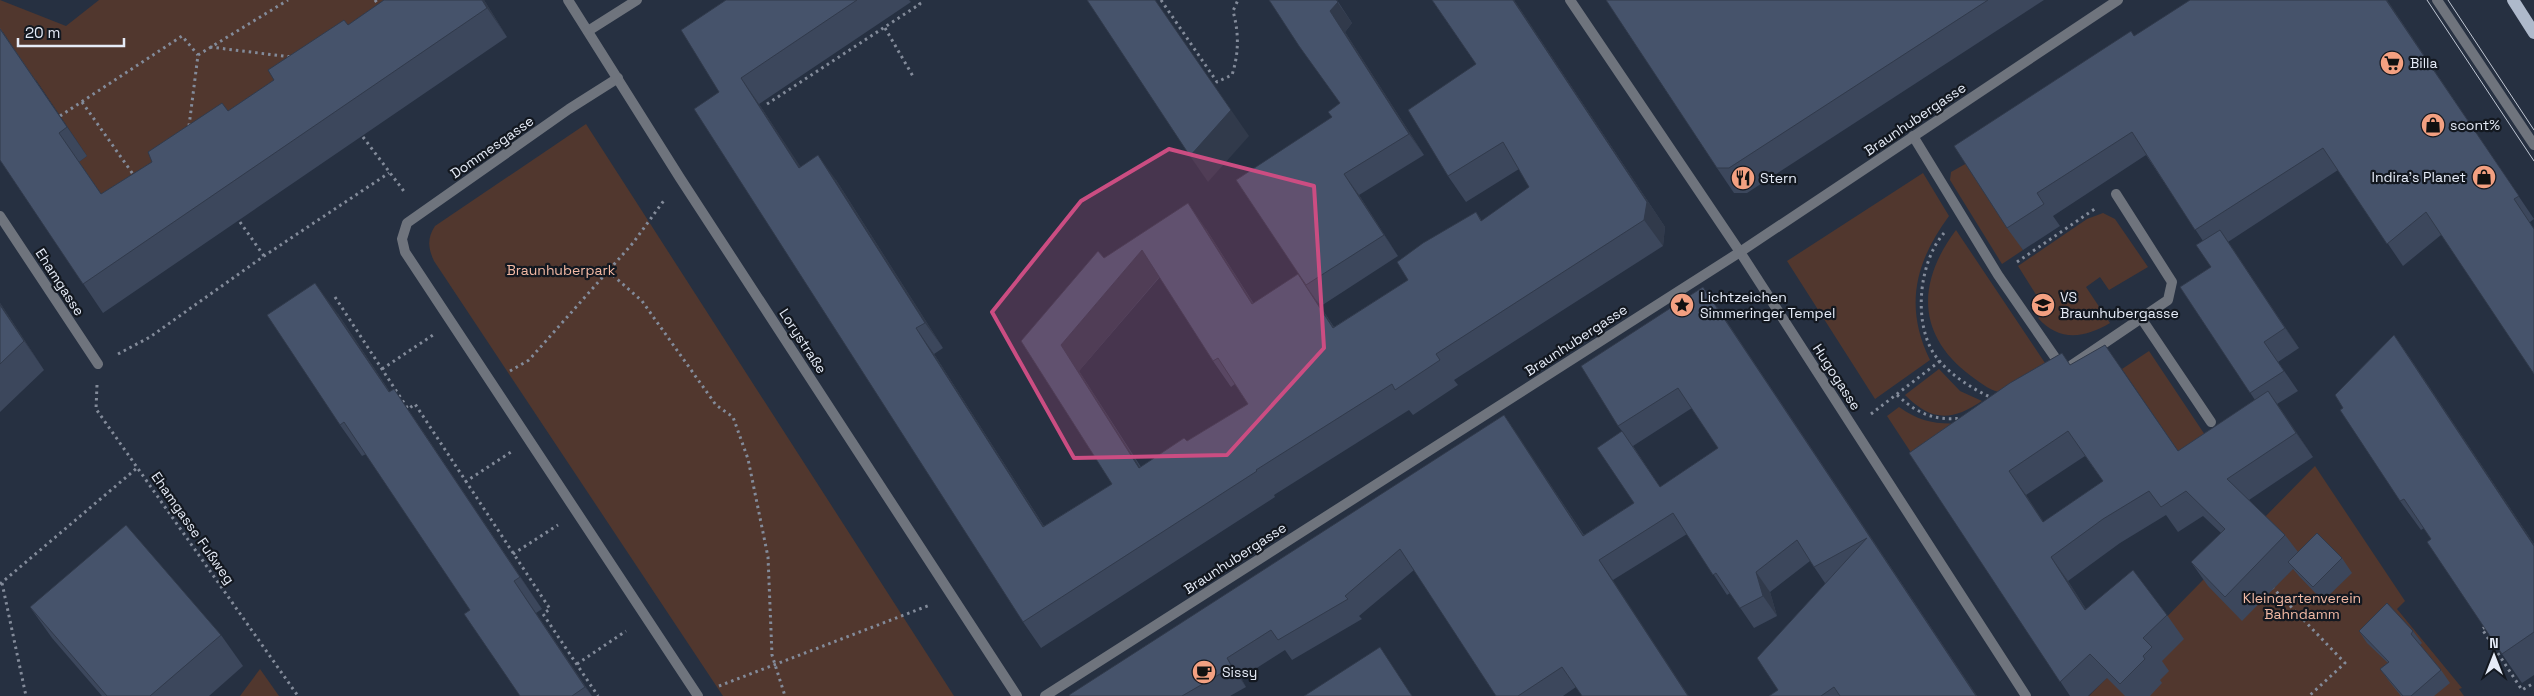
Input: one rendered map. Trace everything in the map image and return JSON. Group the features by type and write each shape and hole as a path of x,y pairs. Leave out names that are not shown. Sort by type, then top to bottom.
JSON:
{"main road":[{"path":"2512,0 2534,33"}],"street":[{"name":"Lorystraße","path":"568,0 680,178 1017,696"},
{"path":"588,31 637,0"},
{"name":"Hugogasse","path":"1570,0 1740,252 2026,696"},
{"name":"Braunhubergasse","path":"1045,696 1740,252 2118,0"},
{"path":"2437,0 2534,145"},
{"name":"Dommesgasse","path":"452,322 405,252 402,239 407,223 569,109 618,78"},
{"path":"1913,136 1998,275 2064,371 2168,300 2172,282 2116,194"},
{"name":"Ehamgasse","path":"0,216 98,364"},
{"path":"2141,318 2211,422"},
{"path":"452,322 698,695"}],"path":[{"path":"198,55 288,0"},
{"path":"375,0 382,10 389,5"},
{"path":"767,104 920,4 917,0"},
{"path":"1161,0 1217,82 1232,75 1238,57 1237,25 1233,11 1238,0"},
{"path":"885,28 914,78"},
{"path":"60,116 182,36 198,55 189,130"},
{"path":"210,47 293,57"},
{"path":"82,102 138,182"},
{"path":"363,137 421,213"},
{"path":"133,174 141,170"},
{"path":"98,364 150,337 264,256 389,173"},
{"path":"133,174 133,183"},
{"path":"490,382 529,360 633,243 680,178"},
{"path":"1998,275 2116,194"},
{"path":"1961,217 1939,240 1930,256 1924,277 1921,300 1923,320 1934,353 1940,361 1972,388 1995,400 1989,404"},
{"path":"240,222 264,256"},
{"path":"608,271 642,301 716,405 733,417 748,459 768,557 772,655 785,696"},
{"path":"335,297 408,409 415,404 550,609 543,614 598,696"},
{"path":"382,370 452,322"},
{"path":"1852,426 1897,395 1940,361"},
{"name":"Ehamgasse Fußweg","path":"98,364 96,409 298,696"},
{"path":"1897,395 1913,409 1928,417 1944,420 1970,415"},
{"path":"465,482 529,440"},
{"path":"26,696 1,584 137,468"},
{"path":"513,554 577,512"},
{"path":"2269,583 2345,662 2309,696"},
{"path":"698,695 775,664 895,620 952,595"},
{"path":"577,664 646,617"},
{"path":"2486,627 2482,629 2522,690 2534,683"}],"highlighted area":[{"path":"1169,149 1314,186 1324,348 1227,455 1074,458 992,312 1081,201"}],"green space":[{"path":"0,0 66,26 99,0 411,0 121,223 79,162 87,156 36,80 27,86 22,61 3,32 0,34"},
{"name":"Braunhuberpark","path":"586,124 954,696 723,696 434,261 429,243 435,226"},
{"path":"1967,163 2023,250 2002,264 1950,180 1951,172"},
{"path":"1923,173 1949,216 1928,250 1917,285 1917,322 1930,360 1875,399 1787,261"},
{"path":"2103,213 2115,219 2148,267 2109,290 2100,277 2086,287 2110,323 2091,332 2072,335 2063,334 2046,326 2038,318 2047,312 2018,266 2087,219"},
{"path":"1956,230 2051,372 2009,392 1999,392 1971,376 1953,360 1940,343 1932,325 1928,307 1929,288 1934,269"},
{"path":"2149,351 2221,459 2195,476 2122,369"},
{"path":"1939,369 1960,391 1982,401 1961,412 1942,416 1924,410 1905,395"},
{"path":"1899,407 1914,416 1930,421 1963,423 1927,477 1887,416"},
{"name":"Kleingartenverein Bahndamm","path":"2315,466 2405,601 2397,609 2462,688 2459,689 2464,696 2089,696"},
{"path":"260,669 279,696 240,696"}],"building":[{"path":"384,0 482,0 487,8 83,284 0,160 0,29 67,127 59,133 101,194 152,162 148,152 222,103 228,111 274,80 268,70 344,20 348,25"},
{"path":"726,0 857,0 741,78 799,168 818,155 925,323 916,328 1043,527 1112,484 1021,341 1098,251 1104,258 1188,203 1252,304 1298,274 1333,328 1408,280 1397,262 1423,243 1476,212 1481,221 1529,187 1503,142 1448,176 1408,110 1476,64 1432,0 1513,0 1647,202 1644,220 1436,354 1440,360 1395,390 1392,384 1023,622 694,109 719,92 681,30","holes":["1142,250 1213,361 1218,358 1248,404 1187,441 1184,438 1139,468 1061,345"]},
{"path":"1087,0 1155,0 1231,110 1190,156"},
{"path":"1269,0 1336,0 1338,2 1330,11 1409,134 1344,174 1384,235 1306,285 1236,180 1332,117 1328,112 1340,103"},
{"path":"1606,0 1988,0 1729,168 1717,168"},
{"path":"2190,0 2386,0 2519,196 2514,199 2534,229 2534,374 2426,212 2387,244 2323,148 2195,230 2132,132 2037,193 2044,204 2007,228 1954,146 2131,31 2134,36"},
{"path":"2220,230 2285,328 2264,342 2284,371 2250,393 2180,287 2211,267 2196,245"},
{"path":"315,283 389,392 394,389 520,577 514,581 585,687 572,696 520,696 464,614 470,610 344,422 340,425 267,315"},
{"path":"1703,287 1976,696 1840,696 1834,687 1821,696 1769,696 1778,690 1757,658 1867,538 1814,567 1797,540 1756,572 1763,596 1740,608 1716,573 1713,575 1673,513 1599,560 1688,696 1582,696 1562,667 1518,696 1496,696 1400,549 1345,596 1348,599 1278,640 1271,630 1227,658 1232,667 1182,696 1069,695 1504,415 1583,536 1634,503 1597,448 1622,431 1660,487 1718,448 1678,388 1618,426 1581,366"},
{"path":"0,305 24,341 0,364"},
{"path":"2394,335 2534,546 2534,632 2502,654 2427,542 2431,539 2404,499 2400,501 2340,410 2343,408 2335,395"},
{"path":"2105,345 2178,451 2268,391 2296,433 2227,479 2285,535 2225,597 2191,562 2225,529 2186,491 2161,507 2149,491 2103,519 2051,557 2085,610 2133,570 2167,615 2143,638 2152,647 2143,656 2145,659 2120,684 2090,654 2060,682 1909,453 2010,383 2062,353 2070,365","holes":["2068,431 2103,481 2043,522 2009,471"]},
{"path":"126,525 221,635 150,696 107,696 30,607"},
{"path":"2317,533 2342,558 2313,587 2288,562"},
{"path":"2387,603 2413,631 2411,634 2441,670 2411,696 2403,696 2380,669 2389,662 2359,631"},
{"path":"1380,647 1412,696 1304,696"}],"tram line":[{"path":"2427,0 2534,161"},
{"path":"2448,0 2534,130"}],"place":[{"name":"Billa","path":"2392,63"},
{"name":"scont%","path":"2433,125"},
{"name":"Indira's Planet","path":"2484,177"},
{"name":"Stern","path":"1743,178"},
{"name":"Lichtzeichen Simmeringer Tempel","path":"1682,305"},
{"name":"VS Braunhubergasse","path":"2043,305"},
{"name":"Sissy","path":"1204,672"}]}
